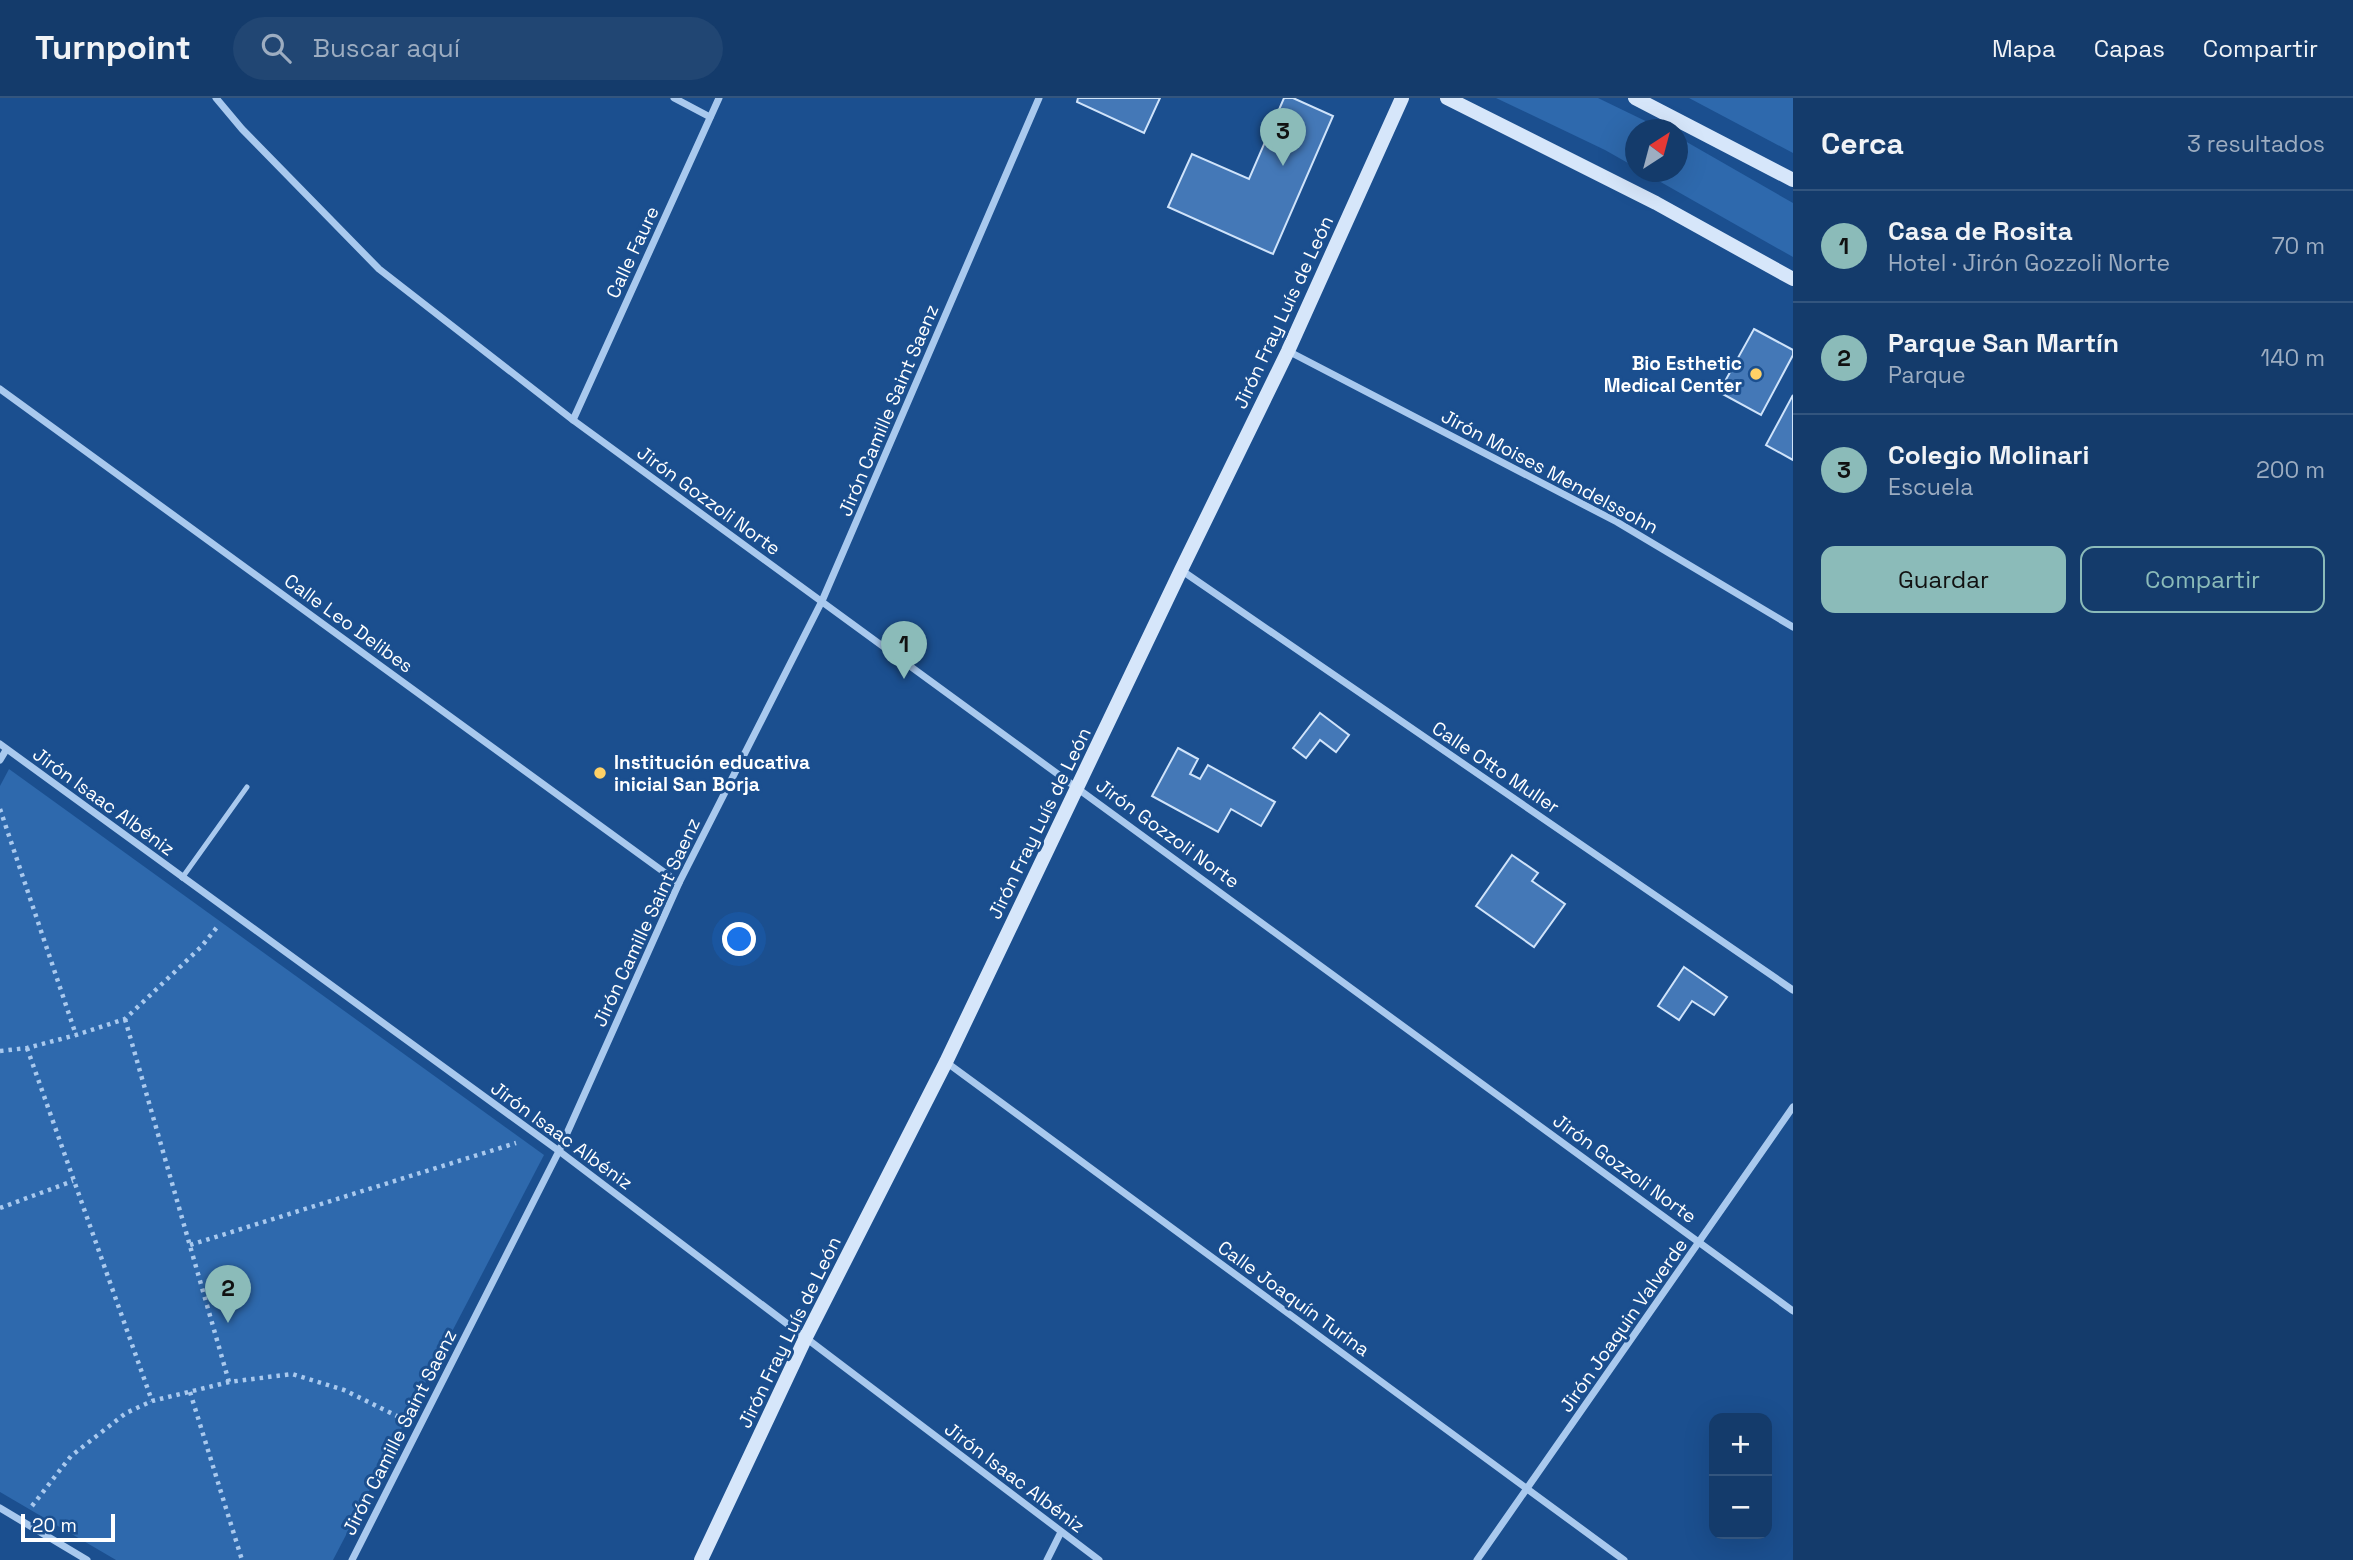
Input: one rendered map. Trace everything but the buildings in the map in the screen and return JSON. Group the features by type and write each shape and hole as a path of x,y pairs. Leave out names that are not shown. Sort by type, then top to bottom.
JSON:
{"street":[{"name":"Jirón Gozzoli Norte","path":"216,98 242,129 379,269 573,420 1793,1311"},
{"path":"674,98 710,117"},
{"name":"Calle Faure","path":"573,420 719,98"},
{"name":"Jirón Camille Saint Saenz","path":"352,1560 559,1152 679,883 822,601 1039,98"},
{"name":"Jirón Fray Luís de León","path":"702,1560 806,1337 946,1062 1288,351 1402,98"},
{"path":"1447,98 1656,203 1793,279"},
{"path":"1635,98 1793,180"},
{"name":"Jirón Moises Mendelssohn","path":"1288,351 1617,522 1793,626"},
{"name":"Calle Leo Delibes","path":"0,389 679,883"},
{"name":"Calle Otto Muller","path":"1181,570 1793,990"},
{"path":"0,760 3,747"},
{"name":"Jirón Isaac Albéniz","path":"3,747 538,1136 1099,1560"},
{"name":"Calle Joaquín Turina","path":"946,1062 1624,1560"},
{"name":"Jirón Joaquin Valverde","path":"1477,1560 1793,1107"},
{"path":"0,1508 87,1560"},
{"path":"1047,1560 1061,1532"}],"lane":[{"path":"182,878 247,787"}],"path":[{"path":"0,809 76,1035"},
{"path":"0,1051 27,1048 125,1019 201,947 229,912"},
{"path":"125,1019 229,1382"},
{"path":"27,1048 152,1401"},
{"path":"190,1245 538,1136"},
{"path":"0,1208 73,1181"},
{"path":"21,1520 71,1456 126,1413 152,1401 229,1382 292,1374 344,1390 419,1427"},
{"path":"190,1392 242,1560"}],"shaded area":[{"path":"1496,98 1598,98 1641,119 1625,119 1625,161"},
{"path":"1689,98 1793,98 1793,153"},
{"path":"1688,143 1793,203 1793,257 1661,182 1688,182"},
{"path":"9,769 544,1155 333,1560 116,1560 0,1492 0,786"}],"place":[{"name":"Colegio Molinari","path":"1283,166"},
{"name":"Bio Esthetic Medical Center","path":"1756,374"},
{"name":"Casa de Rosita","path":"904,679"},
{"name":"Institución educativa inicial San Borja","path":"600,773"},
{"name":"Parque San Martín","path":"228,1323"}]}
